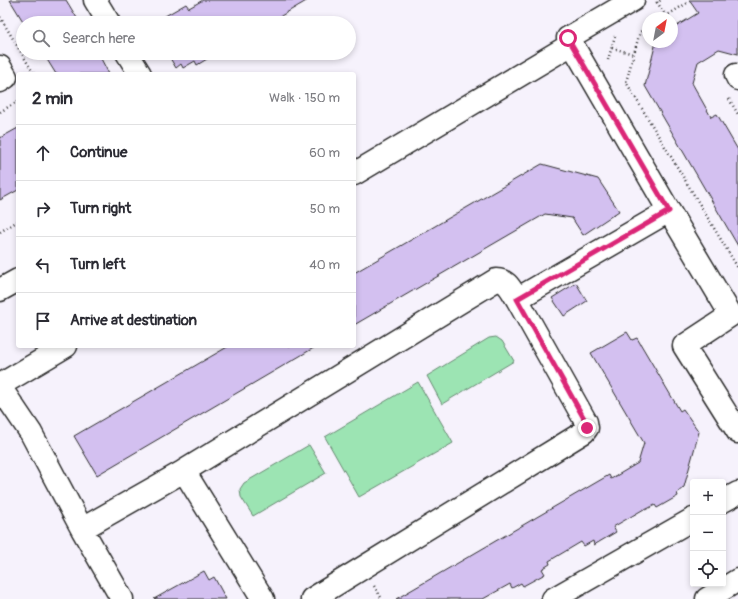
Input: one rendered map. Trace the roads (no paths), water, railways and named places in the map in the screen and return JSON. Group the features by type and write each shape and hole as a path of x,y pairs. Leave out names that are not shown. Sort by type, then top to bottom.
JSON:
{"street":[{"path":"95,0 105,16"},
{"path":"633,0 568,38 669,211 734,313 684,346 738,432"},
{"path":"356,173 572,44"},
{"path":"131,60 139,72"},
{"path":"0,67 6,77 0,81"},
{"path":"517,299 669,211"},
{"path":"82,529 184,471 496,280 506,282 586,422 587,428 584,432 312,599"},
{"path":"0,290 16,281"},
{"path":"63,348 0,386 31,433 82,529 122,599"},
{"path":"184,471 263,599"},
{"path":"726,499 738,493"},
{"path":"553,599 690,521"},
{"path":"707,599 738,580"}]}
